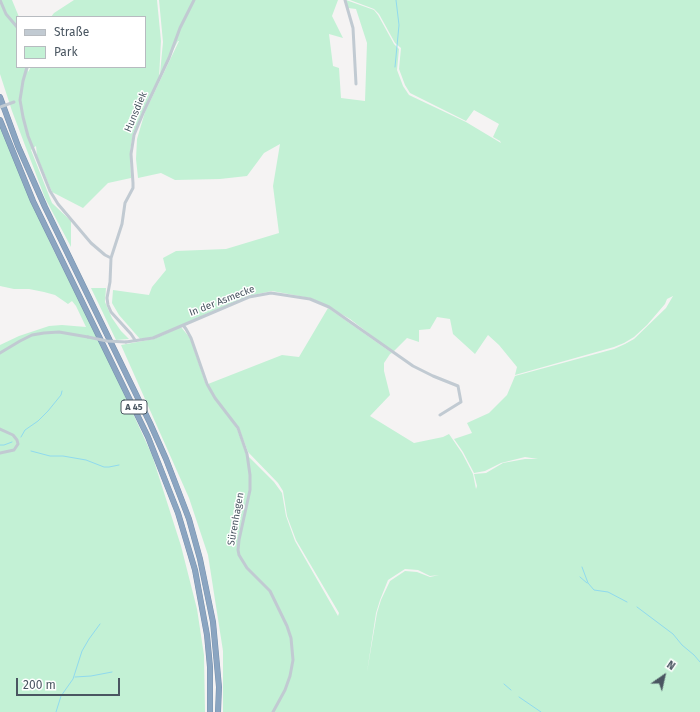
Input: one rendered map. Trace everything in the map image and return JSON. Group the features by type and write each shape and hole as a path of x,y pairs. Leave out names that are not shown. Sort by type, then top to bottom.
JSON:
{"highway":[{"name":"A 45","path":"0,97 18,146 45,207 123,365 153,430 171,471 189,519 202,566 213,622 219,687 218,712"},
{"name":"A 45","path":"0,120 33,201 148,437 178,512 195,570 207,635 211,690 210,712"}],"street":[{"path":"0,0 6,14 16,26"},
{"name":"Hunsdiek","path":"135,340 111,312 108,305 107,298 110,282 111,258 122,224 125,202 133,188 134,183 131,154 134,135 194,0"},
{"path":"345,0 353,28 356,84"},
{"path":"26,68 22,80 20,100 28,136 50,191 58,204 91,243 111,258"},
{"path":"0,107 20,100"},
{"name":"In der Asmecke","path":"0,353 32,335 44,333 59,332 107,341 126,342 153,338 249,297 271,293 310,299 329,307 413,366 458,386 461,402 440,415"},
{"name":"Sürenhagen","path":"182,325 191,338 211,392 238,428 247,454 250,475 250,490 239,540 239,555 247,568 270,591 287,626 291,638 293,660 290,676 285,690 273,712"},
{"path":"0,430 13,435 18,444 14,450 0,453"}],"green space":[{"path":"0,0 12,0 19,16 16,16 16,68 29,68 28,72 30,68 146,68 146,16 52,16 74,0 157,0 161,41 159,78 133,134 130,151 131,178 108,183 83,208 52,192 37,156 36,146 31,150 52,203 71,221 71,247 45,198 12,111 0,74"},
{"path":"159,0 338,0 332,16 343,38 329,34 333,66 339,68 341,98 365,101 367,43 356,9 348,8 346,0 374,10 378,15 394,44 399,49 397,70 403,86 409,95 466,122 501,143 493,137 499,124 474,110 466,121 410,93 405,85 399,69 401,48 395,43 379,14 374,9 350,0 700,0 700,712 223,712 223,651 208,555 189,498 121,345 154,339 181,327 190,338 206,385 237,429 246,454 274,482 282,493 286,516 295,541 338,616 339,613 296,540 287,516 283,491 278,483 248,452 239,428 216,398 208,384 282,355 299,357 328,308 392,353 384,363 384,371 390,395 370,416 414,443 443,437 449,434 462,453 473,474 476,489 477,486 474,474 486,473 503,463 525,459 538,459 525,457 501,463 485,471 474,473 454,439 472,433 467,423 489,413 507,395 515,376 614,349 634,339 666,308 673,296 667,299 665,304 647,325 634,337 624,343 515,375 517,367 499,345 488,335 475,354 453,334 450,319 437,317 430,329 419,330 419,342 407,338 393,352 350,319 320,302 310,298 272,291 248,296 153,337 140,339 119,315 112,303 113,290 149,295 152,287 166,270 163,258 176,251 226,249 279,233 273,186 280,144 264,153 247,176 220,179 175,180 161,173 138,178 136,159 137,139 145,112 179,41 160,74 163,42","holes":["405,569 418,570 430,576 439,575 430,577 417,572 405,571 390,581 377,613 367,672 376,613 388,580"]},
{"path":"0,125 31,201 53,249 102,346 152,455 181,546 197,609 204,655 205,712 0,712 0,345 19,336 49,326 62,325 86,327 72,301 68,304 55,295 44,292 0,286"},
{"path":"91,288 106,288 105,302 112,318 129,339 116,340"}],"waterway":[{"path":"395,67 399,25 396,0"},
{"path":"21,437 25,430 38,421 48,411 61,395 62,391"},
{"path":"0,445 12,442"},
{"path":"31,451 50,456 63,456 86,460 104,467 119,465"},
{"path":"582,567 588,583 594,590 608,592 627,602"},
{"path":"580,577 587,583"},
{"path":"637,607 673,634 700,662"},
{"path":"56,712 61,696 73,679 82,651 100,624"},
{"path":"75,677 112,672"},
{"path":"504,684 511,690"},
{"path":"519,697 541,712"}]}
